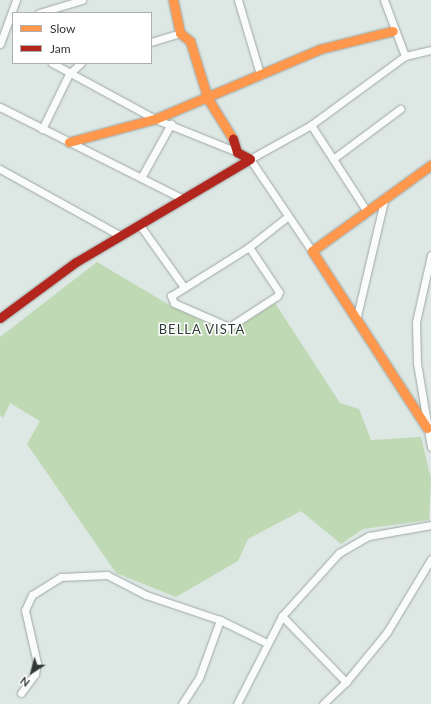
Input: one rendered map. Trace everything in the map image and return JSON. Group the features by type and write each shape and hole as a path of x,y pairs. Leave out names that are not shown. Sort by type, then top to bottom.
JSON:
{"street":[{"path":"14,12 16,0"},
{"path":"42,12 82,0"},
{"path":"173,0 180,33 190,41 208,100 232,136 237,152"},
{"path":"238,0 260,74"},
{"path":"384,0 393,31 404,56"},
{"path":"0,44 11,26"},
{"path":"69,142 155,118 208,100 260,74 320,49 393,31"},
{"path":"152,42 180,33"},
{"path":"0,318 76,262 119,234 311,125 404,56 431,50"},
{"path":"54,64 69,74 155,118 237,152 250,160 287,217 357,316 427,428"},
{"path":"42,128 69,74 80,64"},
{"path":"0,107 69,142 142,176 181,198"},
{"path":"333,159 400,109"},
{"path":"142,176 171,124"},
{"path":"311,125 366,210"},
{"path":"312,251 385,195 431,165"},
{"path":"0,169 119,234"},
{"path":"357,316 385,195"},
{"path":"249,247 279,294 232,326 221,326 174,303 172,296 249,247 287,217"},
{"path":"139,224 184,288"},
{"path":"431,255 416,322 417,363 431,447"},
{"path":"236,704 282,616 317,576 354,542 383,532 431,525"},
{"path":"323,704 346,682 387,632 431,559"},
{"path":"21,693 35,674 37,663 25,610 32,595 61,577 107,575 146,594 220,620 267,643"},
{"path":"282,616 346,682"},
{"path":"182,704 199,678 220,620"}],"green space":[{"path":"97,262 171,306 228,333 275,303 340,403 359,409 371,440 421,437 431,479 429,520 363,529 341,544 301,511 248,539 238,561 176,597 116,573 27,444 40,421 10,403 3,418 0,415 0,337"}],"traffic: slow":[{"path":"173,0 180,33 190,41 208,99 233,139"},
{"path":"69,142 155,119 320,49 393,31"},
{"path":"427,428 312,251 431,165"}],"traffic: jam":[{"path":"0,318 76,262 250,159 237,152 233,139"}],"district":[{"name":"BELLA VISTA","path":"202,329"}]}
